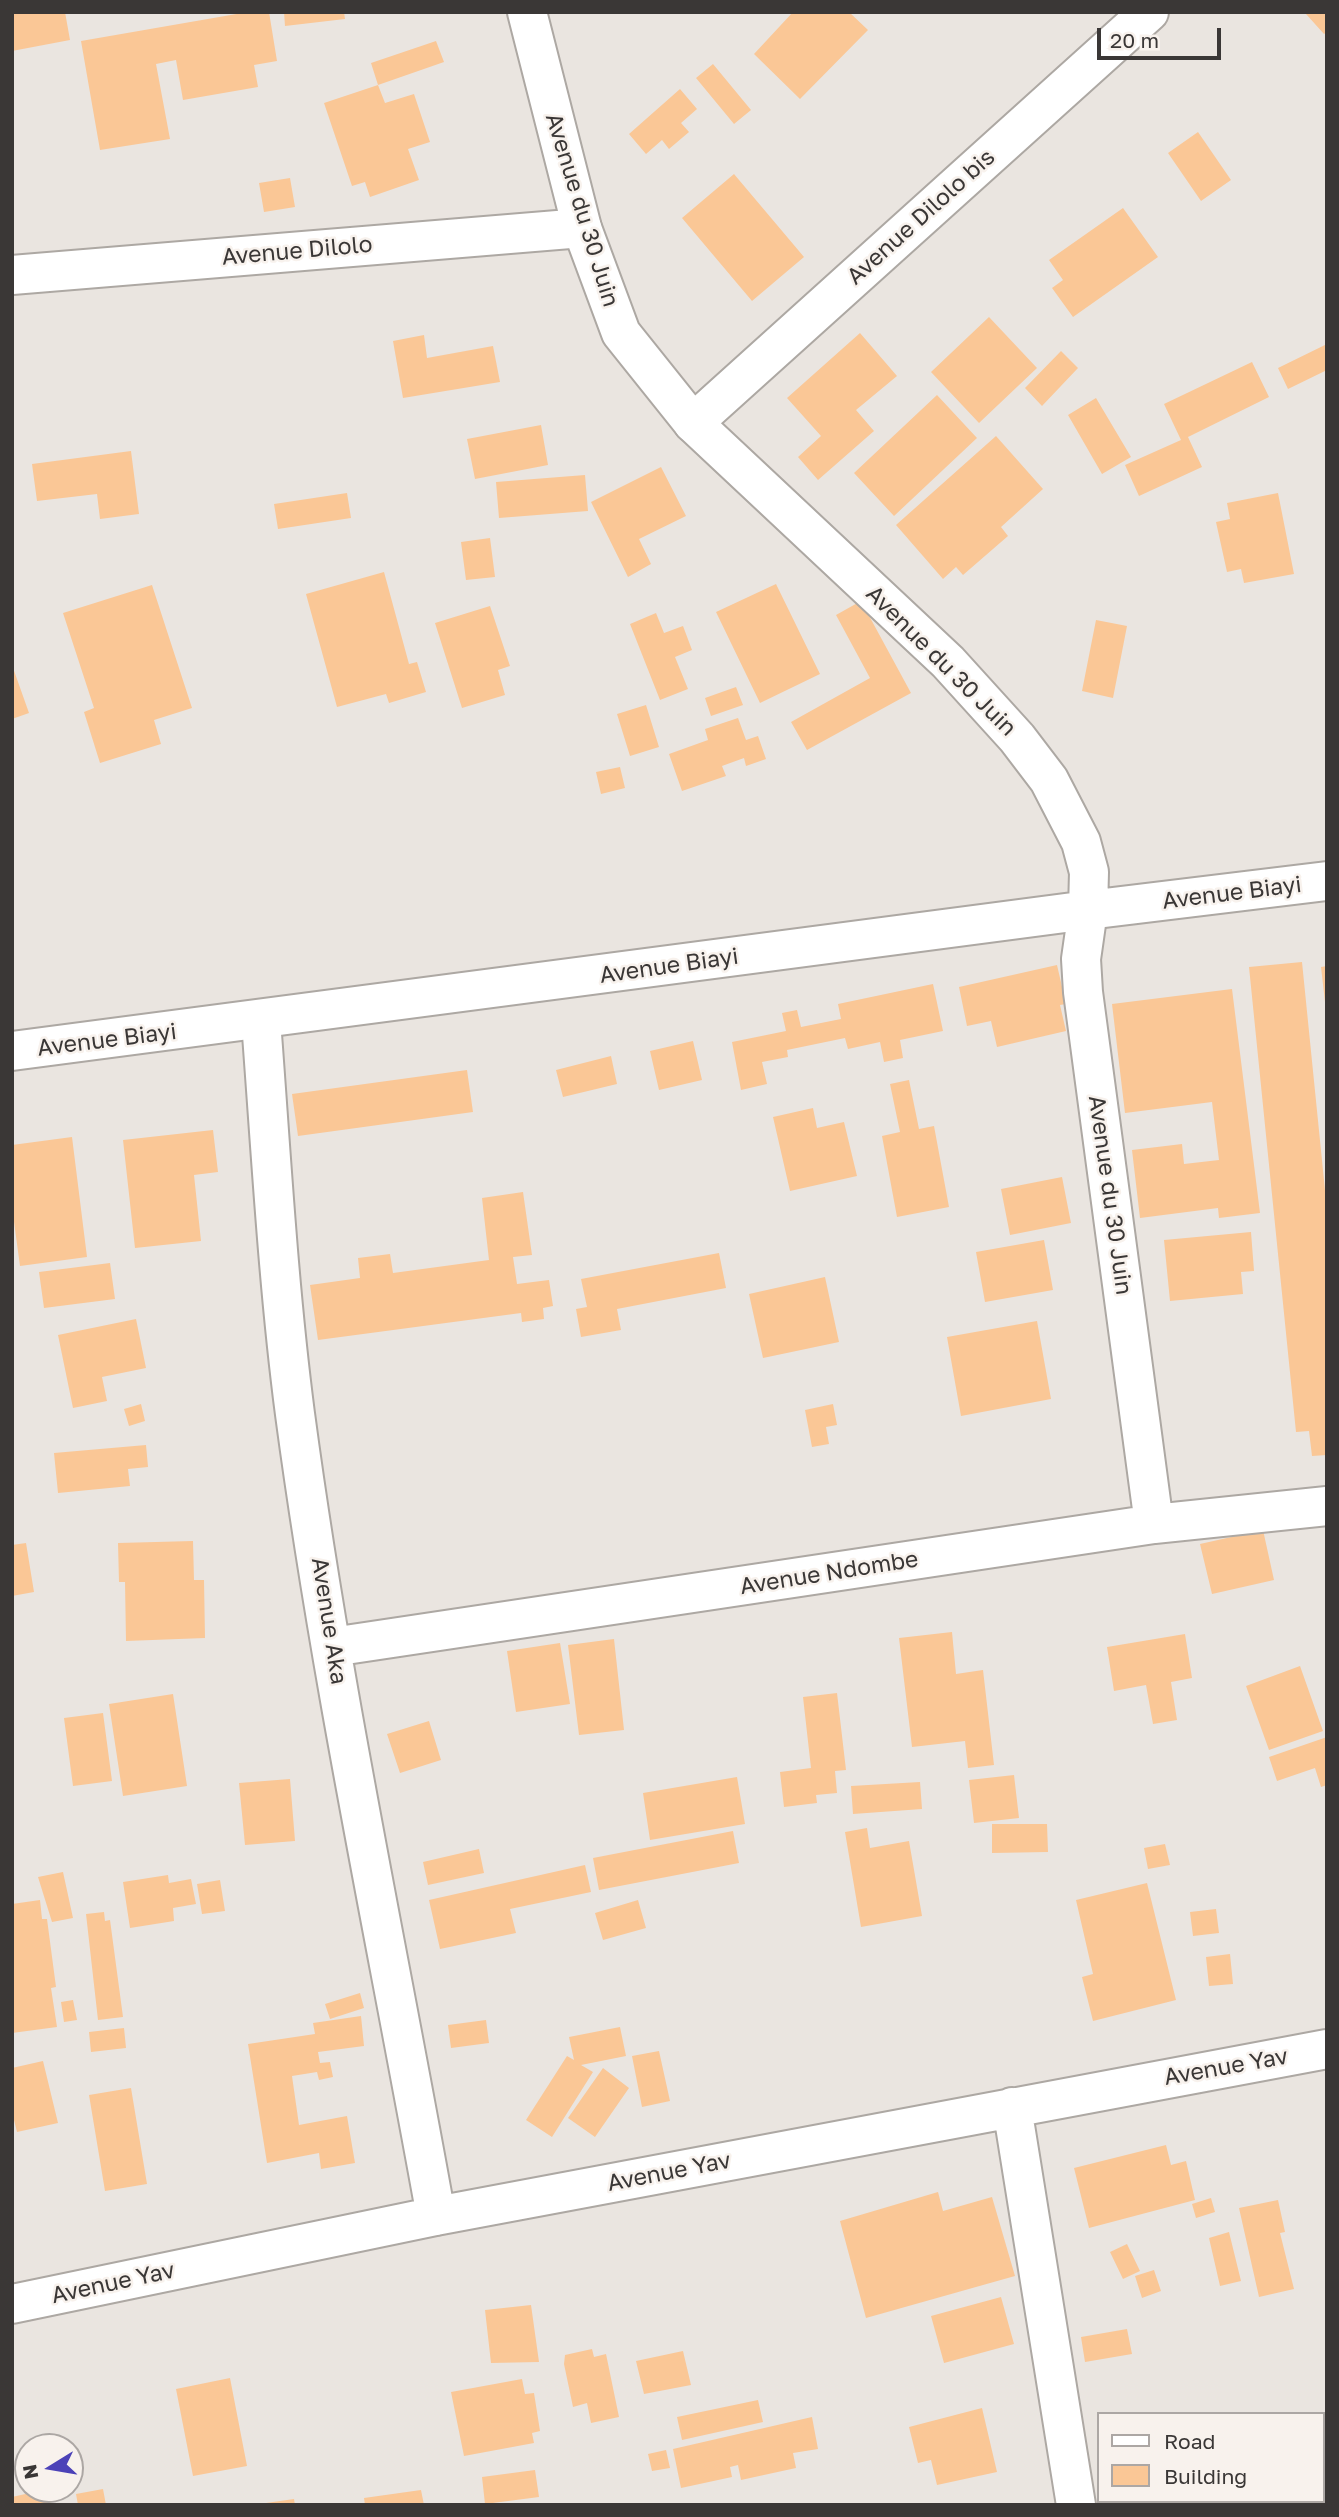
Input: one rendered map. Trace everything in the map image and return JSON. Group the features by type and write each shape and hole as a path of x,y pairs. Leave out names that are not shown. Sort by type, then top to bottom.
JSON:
{"street":[{"name":"Avenue du 30 Juin","path":"527,12 582,228 621,333 693,423 948,662 1017,738 1049,780 1082,842 1089,872 1088,910 1080,959 1083,992 1154,1524"},
{"name":"Avenue Dilolo bis","path":"693,423 1149,12"},
{"name":"Avenue Dilolo","path":"12,275 582,228"},
{"name":"Avenue Biayi","path":"12,1051 261,1021 1088,910 1327,881"},
{"name":"Avenue Aka","path":"261,1021 281,1288 295,1415 332,1647 436,2216"},
{"name":"Avenue Ndombe","path":"332,1647 1154,1524 1327,1506"},
{"name":"Avenue Yav","path":"12,2304 436,2216 1327,2049"},
{"path":"1012,2107 1076,2505"}],"building":[{"path":"12,12 65,12 70,40 12,51"},
{"path":"248,12 269,12 277,61 254,65 258,87 183,100 176,60 156,64 170,139 100,150 81,41"},
{"path":"284,12 344,12 345,19 285,26"},
{"path":"793,12 849,12 868,30 800,99 754,54"},
{"path":"1327,12 1327,32 1324,34 1306,14"},
{"path":"436,41 444,62 378,85 371,63"},
{"path":"713,64 751,110 734,124 696,78"},
{"path":"378,85 385,103 414,94 430,142 408,149 419,180 370,197 365,182 352,186 324,103"},
{"path":"680,89 697,109 681,123 689,132 669,149 662,140 646,154 629,134"},
{"path":"1198,132 1231,180 1201,201 1168,153"},
{"path":"734,174 804,257 752,301 682,218"},
{"path":"290,178 295,207 264,212 259,183"},
{"path":"1123,208 1158,257 1073,317 1052,288 1063,280 1049,260"},
{"path":"989,317 1037,368 979,423 931,372"},
{"path":"860,333 897,376 856,410 874,431 818,480 798,457 821,436 787,398"},
{"path":"424,335 427,358 493,346 500,382 403,398 393,341"},
{"path":"1327,344 1327,370 1288,389 1278,368"},
{"path":"1061,351 1078,368 1042,406 1025,388"},
{"path":"1252,362 1269,397 1188,437 1202,467 1139,496 1125,465 1181,440 1164,404"},
{"path":"937,395 977,438 894,516 854,473"},
{"path":"1096,398 1131,457 1102,474 1068,415"},
{"path":"541,425 548,465 475,479 467,439"},
{"path":"996,436 1043,489 1001,527 1008,536 963,575 956,567 943,579 896,525"},
{"path":"131,451 139,514 100,519 97,494 37,501 32,464"},
{"path":"661,467 686,516 639,539 651,564 628,577 591,502"},
{"path":"585,475 588,511 499,518 496,482"},
{"path":"347,493 351,518 278,529 274,504"},
{"path":"1278,493 1294,574 1244,583 1241,569 1227,572 1216,522 1230,519 1227,503"},
{"path":"490,538 495,577 466,580 461,542"},
{"path":"384,572 409,664 417,662 426,692 389,703 386,694 337,707 306,594"},
{"path":"776,584 820,674 760,703 716,612"},
{"path":"152,585 192,708 154,720 161,744 100,763 84,712 94,708 63,613"},
{"path":"861,601 911,693 807,750 791,722 870,678 836,615"},
{"path":"490,606 510,666 498,670 505,695 462,708 435,623"},
{"path":"656,613 664,633 683,626 692,650 675,657 688,689 660,700 630,624"},
{"path":"1096,620 1127,626 1113,698 1082,691"},
{"path":"12,665 29,713 12,719"},
{"path":"736,687 743,705 711,716 705,698"},
{"path":"646,705 659,747 630,756 617,714"},
{"path":"738,718 746,740 758,736 766,759 746,766 744,758 722,766 726,776 682,791 669,754 708,740 705,729"},
{"path":"620,767 625,788 601,794 596,772"},
{"path":"1302,962 1327,1210 1327,1455 1312,1456 1309,1431 1296,1432 1249,967"},
{"path":"1057,965 1066,1004 1060,1005 1066,1031 997,1047 991,1021 967,1026 959,987"},
{"path":"1327,966 1327,1002 1325,1002 1321,967"},
{"path":"933,984 943,1031 900,1040 903,1058 884,1062 880,1042 848,1049 845,1038 787,1050 788,1057 762,1062 767,1084 741,1090 732,1042 786,1031 782,1013 797,1010 801,1027 841,1019 838,1004"},
{"path":"1232,989 1260,1213 1219,1218 1218,1208 1140,1218 1132,1150 1182,1144 1184,1164 1219,1160 1212,1102 1125,1113 1112,1004"},
{"path":"693,1041 702,1080 659,1090 650,1051"},
{"path":"611,1056 617,1084 563,1097 556,1070"},
{"path":"467,1070 473,1112 298,1136 292,1094"},
{"path":"909,1080 919,1129 934,1126 949,1207 897,1217 882,1136 900,1132 890,1084"},
{"path":"813,1108 817,1128 844,1122 857,1176 790,1191 773,1117"},
{"path":"213,1130 218,1172 194,1175 201,1241 135,1248 123,1140"},
{"path":"72,1137 87,1257 20,1266 12,1207 12,1145"},
{"path":"1062,1177 1071,1223 1010,1235 1001,1189"},
{"path":"523,1192 532,1255 513,1257 517,1284 549,1280 553,1306 543,1308 544,1319 522,1322 521,1313 318,1340 310,1285 360,1278 358,1258 390,1254 393,1273 489,1260 482,1198"},
{"path":"1251,1232 1254,1271 1241,1272 1243,1294 1170,1301 1164,1240"},
{"path":"1044,1240 1053,1290 985,1302 976,1252"},
{"path":"719,1253 726,1288 617,1309 621,1330 581,1337 576,1309 587,1307 581,1279"},
{"path":"110,1263 115,1299 44,1308 39,1272"},
{"path":"825,1277 839,1342 763,1358 749,1294"},
{"path":"136,1319 146,1368 102,1377 107,1401 73,1408 58,1335"},
{"path":"1037,1321 1051,1399 961,1416 947,1337"},
{"path":"141,1404 145,1421 129,1426 124,1409"},
{"path":"833,1404 837,1425 826,1427 829,1444 812,1447 805,1410"},
{"path":"146,1445 148,1467 128,1469 130,1486 58,1493 54,1453"},
{"path":"1263,1530 1274,1580 1212,1594 1200,1544"},
{"path":"193,1541 194,1580 204,1580 205,1638 126,1641 125,1582 119,1582 118,1543"},
{"path":"26,1543 34,1592 12,1596 12,1545"},
{"path":"952,1632 956,1674 983,1670 994,1765 968,1768 965,1741 912,1747 899,1638"},
{"path":"1185,1634 1192,1678 1171,1682 1177,1720 1153,1724 1146,1685 1114,1691 1107,1647"},
{"path":"614,1639 624,1730 579,1735 568,1645"},
{"path":"560,1643 570,1704 516,1712 507,1651"},
{"path":"1300,1666 1323,1731 1269,1750 1246,1686"},
{"path":"837,1693 846,1770 835,1771 837,1793 816,1795 817,1803 784,1807 780,1772 811,1768 803,1697"},
{"path":"173,1694 187,1786 123,1796 109,1704"},
{"path":"103,1713 112,1781 73,1786 64,1718"},
{"path":"429,1721 441,1760 400,1773 387,1734"},
{"path":"1327,1737 1327,1785 1321,1787 1315,1768 1277,1781 1269,1757"},
{"path":"1014,1775 1019,1818 974,1823 969,1780"},
{"path":"737,1777 745,1824 650,1840 643,1793"},
{"path":"290,1779 295,1841 245,1845 239,1783"},
{"path":"920,1782 922,1809 853,1814 851,1786"},
{"path":"992,1824 1047,1824 1048,1852 992,1853"},
{"path":"867,1828 870,1848 909,1841 922,1916 861,1927 845,1832"},
{"path":"733,1831 739,1863 599,1890 593,1858"},
{"path":"1165,1844 1170,1865 1148,1869 1144,1848"},
{"path":"479,1849 484,1873 428,1885 423,1862"},
{"path":"585,1865 591,1892 510,1909 516,1933 440,1949 429,1900"},
{"path":"63,1872 73,1918 52,1922 38,1877"},
{"path":"168,1875 169,1883 191,1879 196,1904 173,1908 174,1921 130,1928 123,1882"},
{"path":"220,1880 225,1911 202,1914 197,1884"},
{"path":"1147,1883 1176,2000 1093,2021 1082,1977 1093,1974 1076,1900"},
{"path":"40,1900 42,1919 47,1919 56,1987 51,1988 57,2027 12,2033 12,1904"},
{"path":"638,1900 646,1928 603,1940 595,1913"},
{"path":"1216,1909 1219,1933 1193,1936 1190,1912"},
{"path":"104,1912 105,1921 110,1920 123,2017 98,2020 86,1914"},
{"path":"1230,1954 1233,1984 1209,1986 1206,1957"},
{"path":"360,1993 364,2008 330,2019 325,2004"},
{"path":"73,2000 77,2020 64,2022 61,2002"},
{"path":"361,2016 364,2046 318,2052 320,2063 330,2062 333,2077 319,2080 317,2072 292,2076 299,2125 347,2116 355,2163 321,2169 319,2153 267,2163 248,2044 315,2034 313,2023"},
{"path":"486,2020 489,2043 451,2048 448,2025"},
{"path":"620,2027 626,2056 581,2065 593,2072 552,2137 526,2120 567,2056 574,2060 569,2037"},
{"path":"124,2028 126,2048 91,2052 89,2032"},
{"path":"659,2051 670,2101 642,2107 632,2056"},
{"path":"43,2061 58,2123 17,2132 12,2112 12,2068"},
{"path":"603,2068 629,2088 595,2137 568,2118"},
{"path":"131,2088 147,2184 105,2191 89,2095"},
{"path":"1166,2145 1171,2165 1186,2161 1195,2200 1089,2228 1074,2168"},
{"path":"938,2192 943,2211 992,2197 1015,2276 866,2318 840,2221"},
{"path":"1211,2198 1215,2212 1196,2218 1192,2204"},
{"path":"1278,2200 1285,2232 1280,2233 1294,2289 1259,2297 1239,2208"},
{"path":"1229,2232 1241,2281 1220,2286 1209,2238"},
{"path":"1127,2244 1140,2271 1123,2279 1110,2252"},
{"path":"1154,2270 1161,2291 1142,2298 1135,2276"},
{"path":"1001,2297 1014,2344 944,2363 931,2316"},
{"path":"531,2305 539,2362 491,2363 485,2310"},
{"path":"1127,2329 1132,2354 1085,2362 1081,2337"},
{"path":"592,2349 594,2357 606,2354 619,2417 591,2423 587,2403 573,2407 564,2364 565,2355"},
{"path":"683,2351 691,2385 644,2394 636,2361"},
{"path":"230,2378 247,2466 193,2476 176,2389"},
{"path":"522,2379 525,2394 534,2393 540,2431 532,2433 534,2443 464,2456 451,2392"},
{"path":"758,2400 763,2422 682,2440 677,2417"},
{"path":"982,2408 997,2472 937,2485 931,2460 918,2463 909,2427"},
{"path":"812,2417 818,2449 793,2453 796,2468 741,2480 738,2465 730,2467 732,2477 681,2488 673,2449"},
{"path":"666,2450 670,2468 652,2471 648,2454"},
{"path":"535,2470 539,2497 485,2504 482,2477"},
{"path":"1325,2484 1327,2505 1293,2505 1325,2503"},
{"path":"103,2489 106,2505 78,2505 84,2503 84,2493"},
{"path":"421,2490 424,2505 365,2505 364,2498"},
{"path":"12,2497 14,2503 51,2505 12,2505"},
{"path":"294,2499 295,2505 266,2505 266,2503"}]}
